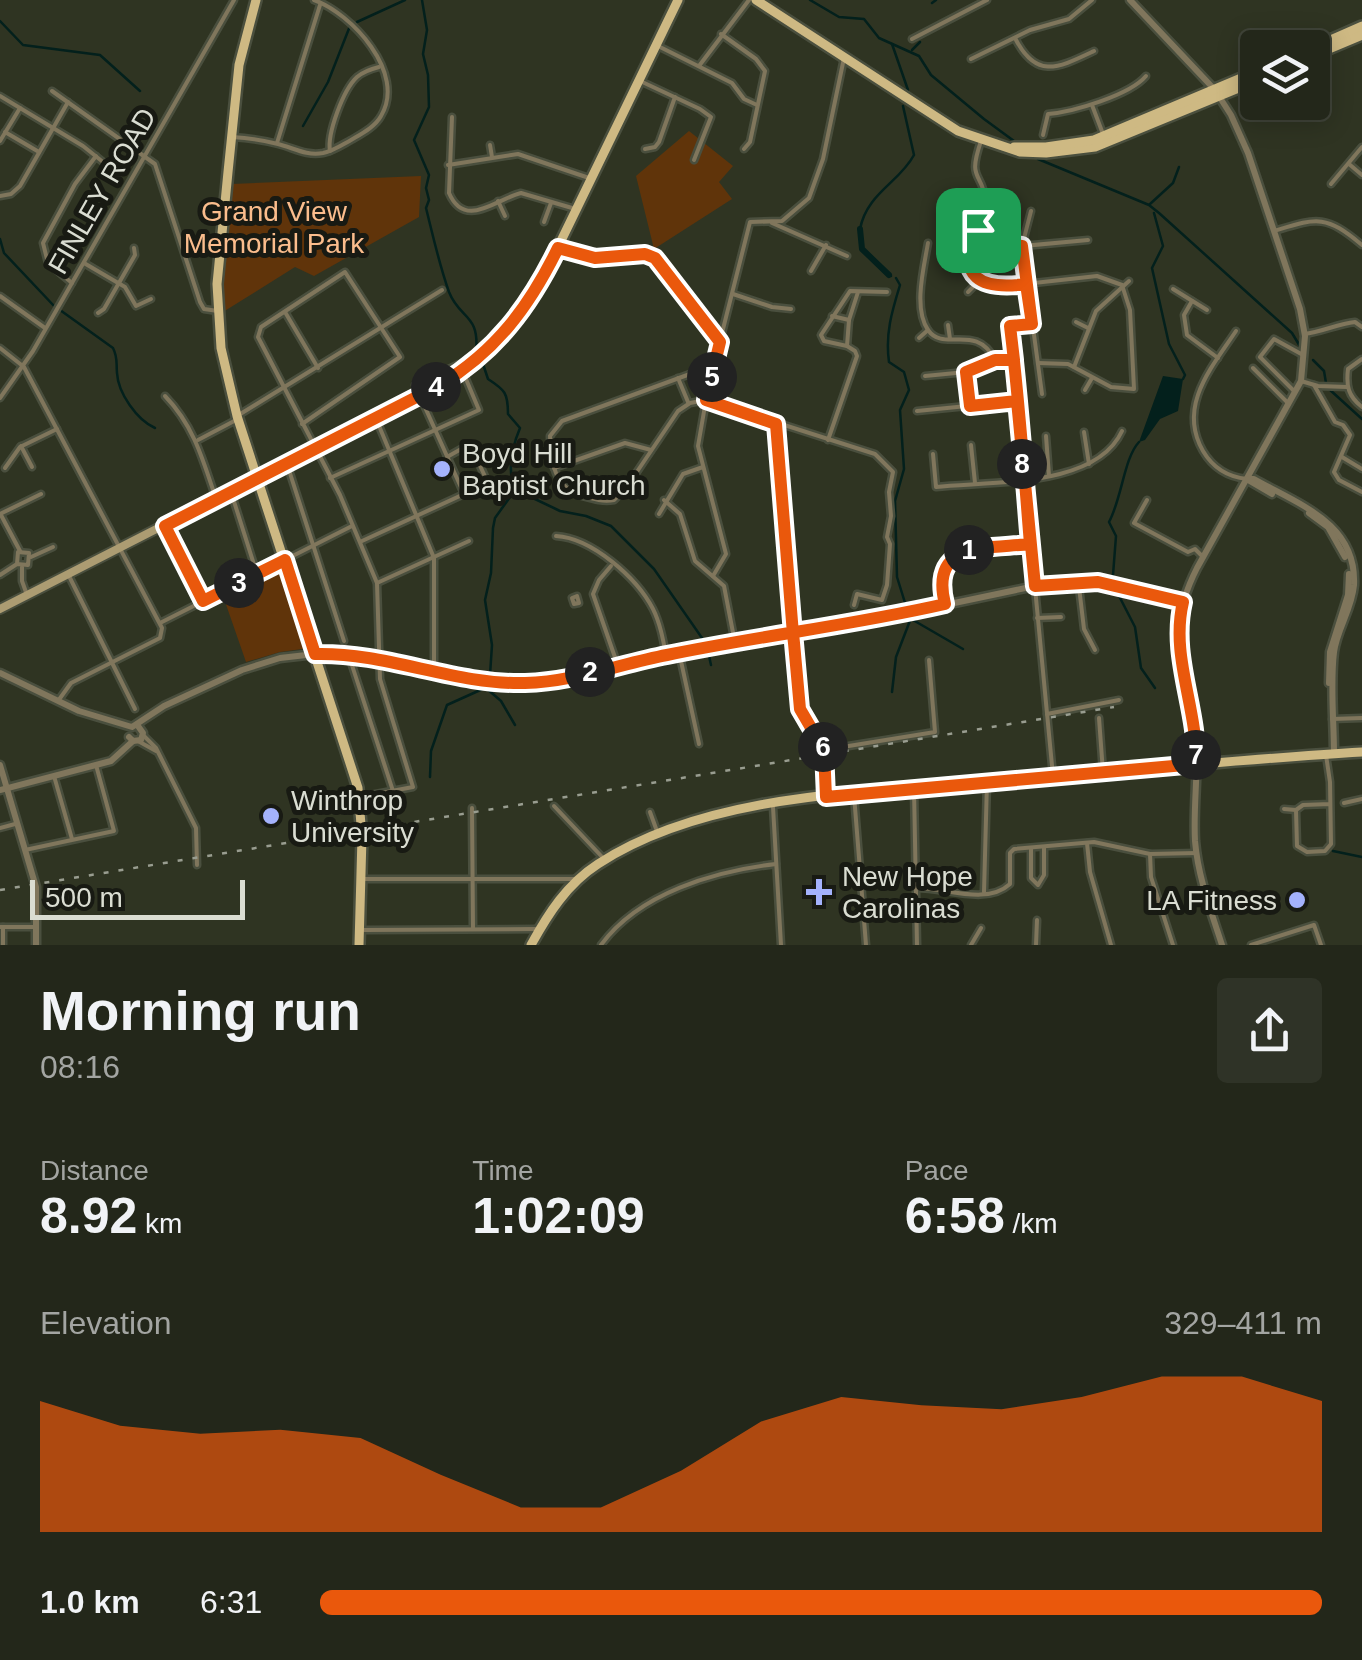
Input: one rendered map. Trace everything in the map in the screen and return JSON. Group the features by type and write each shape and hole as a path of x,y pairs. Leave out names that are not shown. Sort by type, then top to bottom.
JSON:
{"main road":[{"path":"256,0 242,52 218,272 224,365 237,418 360,796 362,945"},
{"path":"0,608 419,396 492,348 517,320 558,248 678,0"},
{"path":"752,0 958,131 1006,148 1046,153 1074,151 1240,86"},
{"path":"1330,40 1362,26"},
{"path":"1330,48 1362,35"},
{"path":"1218,93 1240,81"},
{"path":"531,945 558,901 605,860 658,834 713,815 773,802 987,782 1330,754 1360,755"},
{"path":"362,914 362,945"}],"street":[{"name":"FINLEY ROAD","path":"0,398 24,366 234,0"},
{"path":"699,66 752,0"},
{"path":"912,39 987,0"},
{"path":"1130,0 1218,93 1244,143 1300,308 1304,334 1301,381 1203,557 1183,602 1178,647 1195,722 1197,853 1222,945"},
{"path":"232,137 277,143 302,153 330,151 368,130 381,117 386,95 371,47 354,24 317,1 277,143"},
{"path":"971,59 1040,26 1069,19 1090,1"},
{"path":"722,34 756,59 765,71 750,142 744,149"},
{"path":"1016,38 1024,56 1039,67 1058,66 1094,51"},
{"path":"656,44 732,83 744,99 758,106"},
{"path":"772,223 795,212 812,190 844,58"},
{"path":"330,151 330,130 352,84 357,77 380,66"},
{"path":"1044,135 1048,114 1092,104 1142,82 1146,76"},
{"path":"638,80 711,117 694,160"},
{"path":"52,92 145,155 158,170 202,307 218,311"},
{"path":"0,96 118,174"},
{"path":"645,148 655,147 658,142 674,97"},
{"path":"0,196 16,191 68,102"},
{"path":"1092,104 1106,140"},
{"path":"0,142 20,108"},
{"path":"452,117 448,165 453,202 472,212 520,193 577,210"},
{"path":"5,132 39,152"},
{"path":"980,140 974,172 986,209 970,246 968,261 979,280 997,287 1097,276 1122,285"},
{"path":"490,145 492,157"},
{"path":"1331,184 1362,147"},
{"path":"448,165 518,154 592,178"},
{"path":"72,283 48,263 43,243 96,156"},
{"path":"1349,164 1362,175"},
{"path":"498,201 505,216"},
{"path":"482,202 485,210"},
{"path":"544,222 551,203"},
{"path":"978,209 986,209"},
{"path":"1031,211 1022,246 1042,394"},
{"path":"1274,231 1312,219 1322,220 1362,245"},
{"path":"713,576 726,554 697,438 750,222 772,223 847,256"},
{"path":"978,230 1003,244 1022,246 1088,240"},
{"path":"928,243 922,290 928,330 936,338 978,340 995,360"},
{"path":"811,271 826,245"},
{"path":"98,313 119,284 134,256 134,248"},
{"path":"558,248 595,258 645,254 654,257 720,342"},
{"path":"84,263 130,291 136,306 151,299"},
{"path":"302,424 400,356 345,272 261,328 258,337 287,388 302,424 314,450 362,541 377,583 380,679 413,787 360,796"},
{"path":"968,292 979,280"},
{"path":"1074,367 1096,310 1129,281"},
{"path":"1038,363 1061,362 1110,387 1134,389 1130,310 1122,285"},
{"path":"1173,289 1207,310"},
{"path":"197,440 442,290"},
{"path":"846,346 859,291"},
{"path":"828,440 856,362 855,351 822,340 832,316 850,292 887,292"},
{"path":"733,294 791,309"},
{"path":"0,296 46,328"},
{"path":"1192,301 1184,315 1186,334 1218,358"},
{"path":"285,312 318,368"},
{"path":"832,316 850,320"},
{"path":"1076,322 1088,328"},
{"path":"1304,334 1355,322 1362,328"},
{"path":"1032,324 1010,326 1054,777"},
{"path":"948,325 950,339"},
{"path":"919,338 928,330"},
{"path":"1236,331 1196,400 1196,433 1204,452 1231,476 1247,479 1318,518 1335,536 1344,554 1349,583 1332,640 1331,844 1325,851 1307,852 1297,846 1296,810"},
{"path":"1295,392 1260,357 1274,339 1304,356"},
{"path":"0,348 24,366 162,628 160,638 71,684 58,701"},
{"path":"925,376 966,372 995,360 1014,360"},
{"path":"1362,360 1348,368 1347,387 1362,407"},
{"path":"330,478 390,451 435,430 479,410 461,367 414,385 435,430 464,494"},
{"path":"1252,368 1289,404"},
{"path":"966,372 970,406"},
{"path":"712,374 690,374 557,424 550,436 556,477 570,492 607,502 620,496 678,411 706,400 875,454 893,473 889,492 892,516 886,537 890,544 887,585 882,600 857,594 854,605"},
{"path":"678,378 689,404"},
{"path":"1085,390 1092,378"},
{"path":"1301,381 1347,387"},
{"path":"1314,385 1334,422 1350,435 1334,472 1339,480 1361,489"},
{"path":"165,396 197,440 216,499"},
{"path":"917,411 1017,401"},
{"path":"375,418 434,558 434,670"},
{"path":"776,424 800,709 824,750 826,797"},
{"path":"5,468 21,446 57,429"},
{"path":"933,454 936,486 1049,476 1073,472 1112,450 1122,431"},
{"path":"1084,432 1088,464"},
{"path":"1046,436 1049,476"},
{"path":"554,468 625,443 651,450"},
{"path":"362,541 488,483 470,444 447,457"},
{"path":"971,445 976,483"},
{"path":"21,446 32,467"},
{"path":"1342,456 1362,469"},
{"path":"286,463 344,640"},
{"path":"659,514 683,474 703,466"},
{"path":"231,491 257,574"},
{"path":"20,550 0,514 41,494"},
{"path":"664,500 680,514 696,561 728,593 735,643"},
{"path":"1147,500 1134,523 1203,557"},
{"path":"160,624 353,525"},
{"path":"165,526 203,601"},
{"path":"556,536 583,541 612,564 652,606 666,655"},
{"path":"377,583 469,541"},
{"path":"945,604 942,576 957,556 972,550 1030,544"},
{"path":"0,575 19,565 28,565 31,557 53,547"},
{"path":"20,550 31,557"},
{"path":"20,550 16,555 27,595"},
{"path":"612,564 598,580 593,594 618,666"},
{"path":"68,574 135,709"},
{"path":"1079,582 1084,629 1095,650"},
{"path":"115,723 134,722 254,666 315,654 378,657 491,682 524,683 1035,586 1110,584 1183,602"},
{"path":"580,599 593,594"},
{"path":"1037,618 1060,617"},
{"path":"679,652 698,744"},
{"path":"348,653 393,790"},
{"path":"824,750 935,732 929,660"},
{"path":"0,673 115,723 156,751 196,828 197,866"},
{"path":"1046,714 1119,700"},
{"path":"4,789 111,761 156,711"},
{"path":"1098,718 1103,772"},
{"path":"1333,719 1362,718"},
{"path":"0,765 36,888 36,945"},
{"path":"25,850 114,831 96,766"},
{"path":"54,776 72,840"},
{"path":"984,892 987,782"},
{"path":"914,790 917,945"},
{"path":"854,795 866,945"},
{"path":"1344,803 1362,799"},
{"path":"773,802 781,945"},
{"path":"1284,808 1296,810 1330,804"},
{"path":"554,806 605,860"},
{"path":"472,808 473,929"},
{"path":"650,812 658,834"},
{"path":"0,828 18,824"},
{"path":"915,888 966,894 1003,890 1010,884 1011,850 1087,843 1150,854 1197,853"},
{"path":"1087,843 1090,872 1111,945"},
{"path":"1031,848 1031,878 1038,885 1044,874 1044,846"},
{"path":"1150,854 1151,877 1173,945"},
{"path":"601,945 630,915 662,898 714,877 776,864"},
{"path":"362,880 579,879"},
{"path":"861,913 916,912"},
{"path":"1036,945 1037,920"},
{"path":"1251,945 1314,925 1321,945"},
{"path":"3,945 2,927 36,928"},
{"path":"971,945 982,928"},
{"path":"364,930 540,929"}],"green space":[{"path":"689,131 733,166 719,182 732,199 654,249 636,176"},
{"name":"Grand View Memorial Park","path":"421,176 419,217 314,276 295,267 223,312 232,184"},
{"path":"281,565 310,648 246,662 222,593"}],"water":[{"path":"1163,376 1183,379 1178,411 1160,419 1145,440 1139,442"}],"waterway":[{"path":"357,22 405,0"},
{"path":"422,0 427,30 423,54 429,107 414,140 429,175 426,208 442,271 453,301 475,331 476,353"},
{"path":"810,0 839,17 864,19 879,38 919,56 931,75 984,119 1014,141 1026,143"},
{"path":"932,3 936,0"},
{"path":"0,21 23,45 100,55 140,91"},
{"path":"303,126 328,82 350,26"},
{"path":"912,50 920,42"},
{"path":"892,44 908,90"},
{"path":"860,229 869,206 914,155 903,106"},
{"path":"1038,159 1149,205 1292,333 1301,348"},
{"path":"1150,204 1173,183 1179,167"},
{"path":"1154,213 1163,246 1152,268 1169,344 1185,375 1183,379"},
{"path":"860,229 862,249 889,275"},
{"path":"0,239 4,253 55,307"},
{"path":"896,278 900,285 890,323 888,352 889,362 904,372 909,390 900,410 904,469 895,501 897,577 906,606"},
{"path":"60,310 113,348 125,397 135,412 155,428"},
{"path":"1313,360 1324,371 1326,383"},
{"path":"483,364 488,379 504,393 508,414 520,428 512,459 515,490 495,518 493,528 485,600 492,645 490,675"},
{"path":"1329,389 1362,419"},
{"path":"1113,575 1116,536 1109,522 1139,442"},
{"path":"516,490 560,511 611,526 654,569 702,638"},
{"path":"1117,592 1135,627 1141,668 1155,688"},
{"path":"892,692 896,657 911,618"},
{"path":"913,620 963,649"},
{"path":"709,656 711,665"},
{"path":"430,777 431,751 447,705 487,687"},
{"path":"486,688 501,701 515,725"},
{"path":"1333,851 1362,857"}],"railway":[{"path":"0,890 1114,707"}],"place":[{"name":"Boyd Hill Baptist Church","path":"442,469"},
{"name":"Winthrop University","path":"271,816"},
{"name":"New Hope Carolinas","path":"819,892"},
{"name":"LA Fitness","path":"1297,900"}],"route":[{"path":"978,230 968,261 974,275 986,285 997,287 1026,284 1032,324 1010,326 1014,360 995,360 966,372 970,406 1017,401 1022,468 1035,586 1098,582 1183,602 1178,647 1195,722 1196,764 826,797 824,750 800,709 793,634 776,424 706,400 720,342 655,258 645,254 598,258 558,248 517,320 492,348 462,371 165,526 203,601 285,560 315,654 378,657 491,682 546,682 666,655 793,634 945,604 942,576 957,556 972,550 1030,544 1022,468 1014,360 1010,326 1032,324 1022,246 1003,244 978,230"}]}
